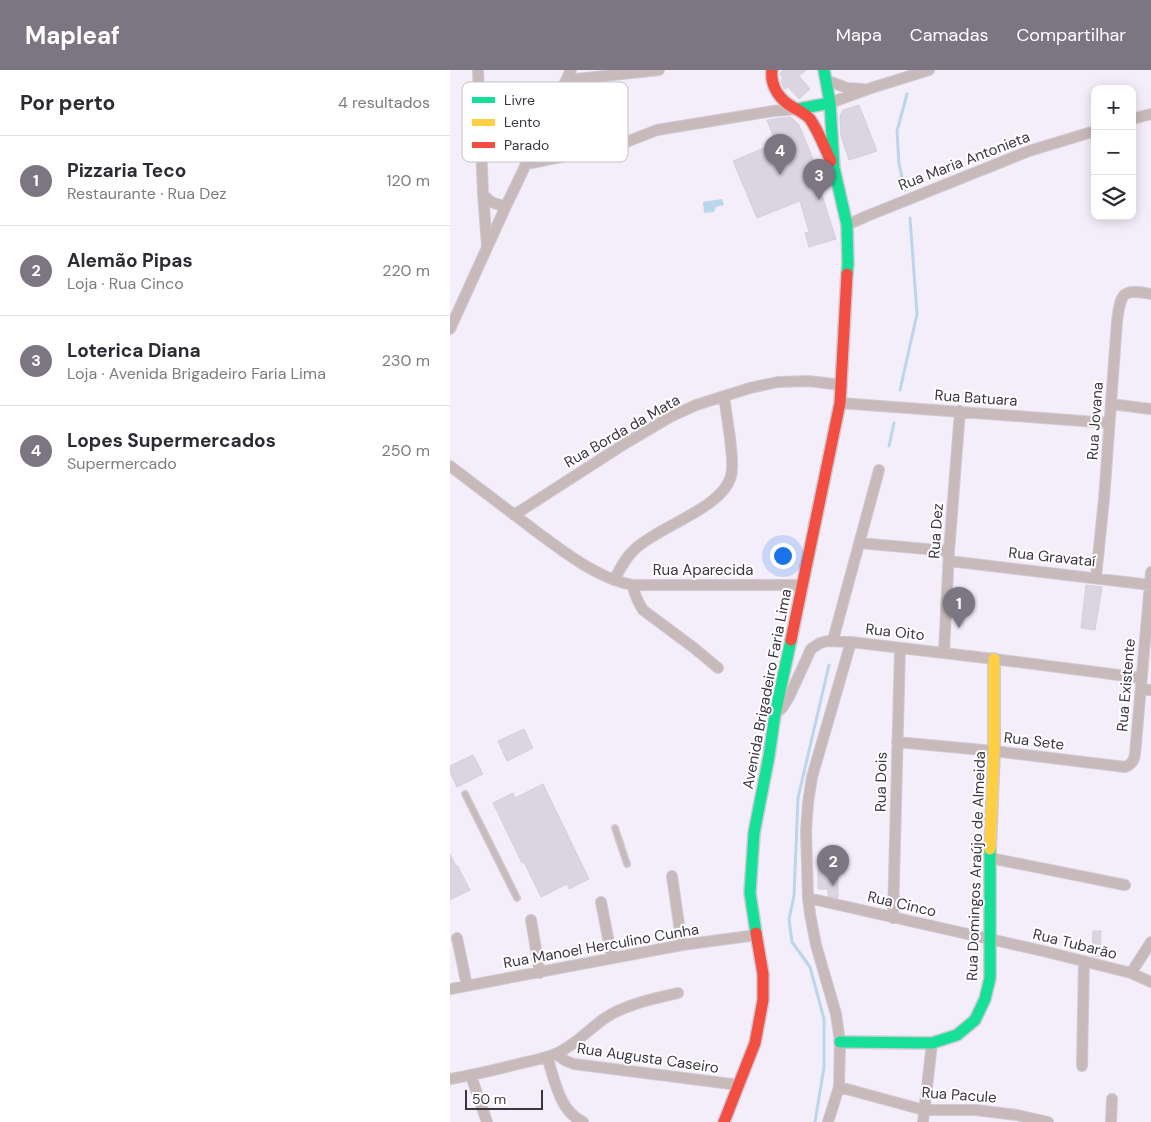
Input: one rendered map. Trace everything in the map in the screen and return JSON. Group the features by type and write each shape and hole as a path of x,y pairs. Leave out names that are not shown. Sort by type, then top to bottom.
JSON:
{"main road":[{"name":"Avenida Brigadeiro Faria Lima","path":"772,70 772,82 778,93 812,123 834,168"},
{"path":"819,70 825,75"},
{"name":"Avenida Brigadeiro Faria Lima","path":"724,1122 755,1043 763,1000 763,974 750,893 754,833 842,385 848,264 847,225 834,168 830,103 825,75"},
{"path":"798,109 830,103"},
{"name":"Rua Domingos Araújo de Almeida","path":"840,1042 932,1043 957,1035 975,1020 985,999 990,978 990,858 994,751 994,659"}],"street":[{"path":"569,75 659,70"},
{"path":"830,103 926,71"},
{"path":"825,75 840,86 852,89 868,89"},
{"path":"628,141 657,130 773,111 798,109"},
{"path":"1136,119 1151,114"},
{"name":"Rua Maria Antonieta","path":"847,225 1029,151 1091,132"},
{"path":"482,162 487,247"},
{"path":"450,329 526,164 536,162"},
{"path":"483,194 493,204 506,206"},
{"name":"Rua Jovana","path":"1096,577 1120,302 1124,295 1130,292 1151,294"},
{"name":"Rua Borda da Mata","path":"514,515 568,479 670,417 696,406 750,388 778,382 808,381 842,385"},
{"path":"614,580 621,566 636,548 646,540 697,511 720,495 728,484 732,474 732,458 724,396"},
{"name":"Rua Batuara","path":"840,402 1109,423"},
{"path":"1111,404 1151,409"},
{"name":"Rua Dez","path":"944,653 960,411"},
{"name":"Rua Aparecida","path":"450,466 557,547 614,580 633,585 803,585"},
{"path":"833,640 879,470"},
{"name":"Rua Gravataí","path":"859,543 1150,584"},
{"name":"Rua Existente","path":"1107,765 1125,767 1131,764 1134,759 1146,690 1142,678 1151,572"},
{"path":"633,585 634,593 643,610 718,668"},
{"name":"Rua Oito","path":"776,714 789,697 811,649 820,643 833,640 1142,678"},
{"path":"828,1122 839,1086 840,1042 836,1014 816,944 810,914 806,831 812,777 851,642"},
{"name":"Rua Dois","path":"893,918 900,648"},
{"name":"Rua Sete","path":"897,742 994,751 1107,765"},
{"path":"990,858 1125,886"},
{"path":"672,876 682,945"},
{"name":"Rua Cinco","path":"808,898 990,940"},
{"path":"601,902 612,958"},
{"path":"531,920 540,973"},
{"name":"Rua Manoel Herculino Cunha","path":"450,989 682,945 757,935"},
{"path":"457,938 467,986"},
{"name":"Rua Tubarão","path":"990,940 1131,973 1151,982"},
{"path":"1131,973 1151,942"},
{"path":"1082,1066 1084,962"},
{"path":"450,1080 551,1055 578,1040 612,1014 626,1007 678,993"},
{"path":"923,1122 932,1043"},
{"path":"551,1055 560,1098 573,1116 583,1122"},
{"name":"Rua Augusta Caseiro","path":"551,1055 574,1064 739,1085"},
{"path":"471,1076 487,1122"},
{"name":"Rua Pacule","path":"839,1086 924,1110 975,1110 1048,1122"},
{"path":"1111,1122 1112,1099"}],"lane":[{"path":"465,794 517,898"},
{"path":"615,828 627,864"}],"water":[{"path":"722,199 724,205 716,207 714,212 704,213 703,202"}],"building":[{"path":"783,70 806,70 799,76 810,89 799,99 788,87 785,89 783,86 781,80 783,78 780,75"},
{"path":"859,105 877,151 849,160 841,136 840,116 843,110"},
{"path":"791,117 799,125 826,190 821,192 836,239 809,247 805,233 809,232 800,201 757,218 733,161 776,143 767,120"},
{"path":"1086,585 1102,587 1095,630 1081,628"},
{"path":"524,729 533,748 507,761 498,741"},
{"path":"473,755 483,774 457,787 450,772 450,766"},
{"path":"543,784 589,879 569,889 567,884 541,897 493,803 513,793 515,798"},
{"path":"450,854 470,890 450,900"},
{"path":"818,868 838,869 838,898 828,896 828,889 818,889"},
{"path":"1093,931 1101,931 1100,957 1092,956"}],"waterway":[{"path":"905,190 899,164 897,131 907,94"},
{"path":"900,390 917,314 910,218"},
{"path":"889,446 894,423"},
{"path":"815,1122 824,1067 824,1019 810,967 792,942 789,919 794,896 798,798 829,665"}],"traffic: fast":[{"path":"824,70 830,103 834,168 847,225 847,274"},
{"path":"798,109 830,103"},
{"path":"756,933 750,893 754,833 775,714 791,640"},
{"path":"840,1042 932,1043 957,1035 975,1020 985,999 990,978 990,849"}],"traffic: slow":[{"path":"990,849 994,751 994,659"}],"traffic: jam":[{"path":"772,70 773,84 778,93 788,104 810,119 831,161"},
{"path":"791,640 840,403 847,274"},
{"path":"724,1122 755,1043 763,1000 763,974 756,933"}],"place":[{"name":"Lopes Supermercados","path":"780,175"},
{"name":"Loterica Diana","path":"819,200"},
{"name":"Pizzaria Teco","path":"959,628"},
{"name":"Alemão Pipas","path":"833,886"}]}
